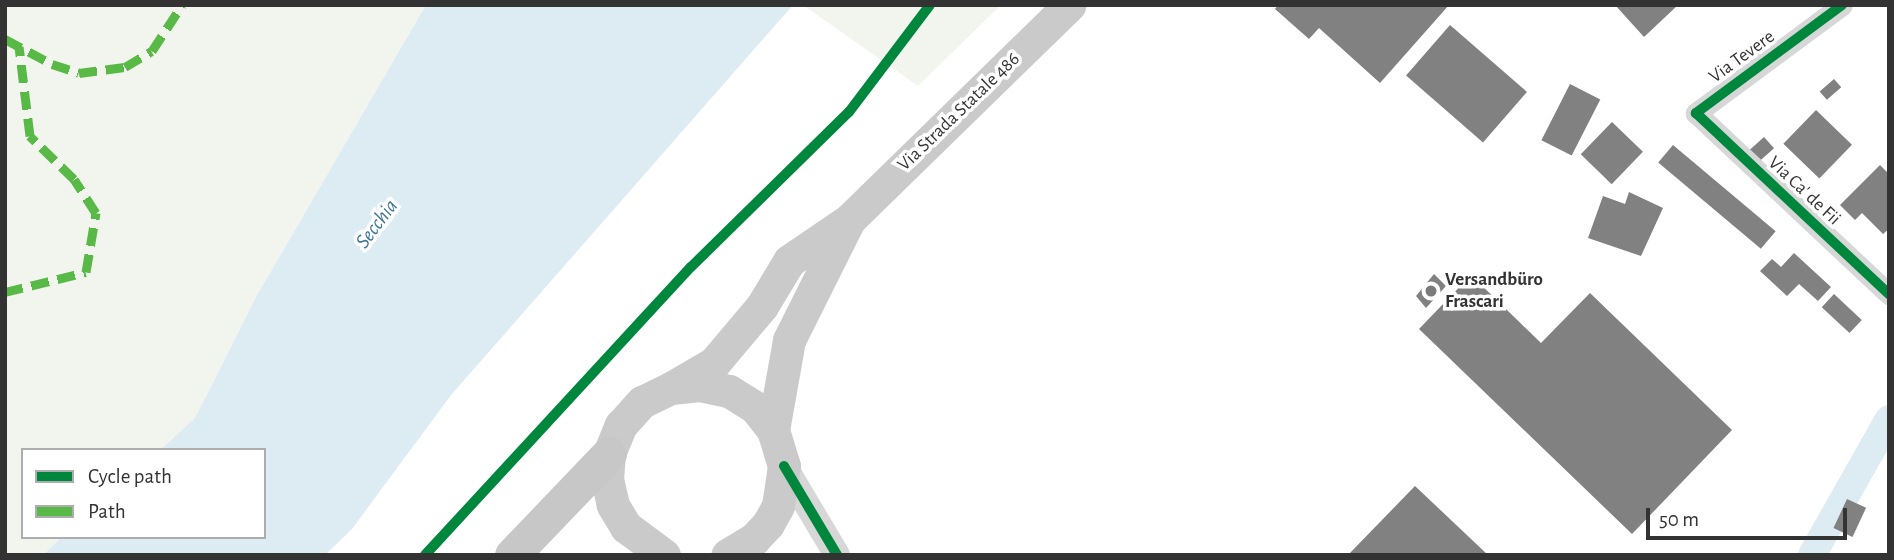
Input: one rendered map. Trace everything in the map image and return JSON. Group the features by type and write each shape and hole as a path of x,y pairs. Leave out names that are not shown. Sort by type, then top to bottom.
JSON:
{"highway":[{"path":"512,555 609,454"}],"main road":[{"name":"Via Strada Statale 486","path":"849,220 1069,5"},
{"path":"664,555 626,527 613,505 607,480 609,454 621,425 642,402 714,363 762,306 789,261 849,220"},
{"path":"773,430 789,341 849,220"},
{"path":"671,388 701,384 729,391 755,407 773,430 784,466 778,506 768,524 754,539 727,555"}],"street":[{"name":"Via Tevere","path":"1696,113 1842,5"},
{"name":"Via Ca' de Fii","path":"1696,113 1884,282"},
{"path":"784,466 837,555"}],"shaded area":[{"path":"5,5 426,5 256,297 195,418 162,448 21,448 21,539 60,539 43,555 5,555"},
{"path":"803,5 1001,5 918,86"}],"water":[{"name":"Secchia","path":"426,5 793,5 451,395 352,529 325,555 43,555 60,539 266,539 266,448 162,448 195,418 256,297"}],"building":[{"path":"1278,5 1449,5 1380,83 1319,28 1309,39 1275,9"},
{"path":"1615,5 1678,5 1644,37"},
{"path":"1450,25 1527,92 1483,142 1406,76"},
{"path":"1834,79 1841,87 1827,100 1820,91"},
{"path":"1570,84 1600,99 1572,156 1541,140"},
{"path":"1816,110 1852,145 1819,179 1783,144"},
{"path":"1612,122 1643,152 1612,184 1581,154"},
{"path":"1764,137 1774,148 1760,161 1750,150"},
{"path":"1673,145 1776,231 1761,249 1658,163"},
{"path":"1880,165 1889,174 1889,229 1883,234 1862,213 1855,220 1840,205"},
{"path":"1629,192 1663,208 1641,256 1588,238 1603,196 1625,204"},
{"path":"1794,253 1831,287 1818,301 1799,284 1787,296 1760,271 1772,259 1781,267"},
{"name":"Versandbüro Frascari","path":"1434,274 1446,286 1426,308 1416,296"},
{"path":"1471,275 1541,343 1590,293 1732,430 1632,534 1419,329"},
{"path":"1834,294 1862,320 1850,333 1822,307"},
{"path":"1415,486 1488,555 1348,555"},
{"path":"1847,499 1866,508 1853,537 1833,528"}],"waterway":[{"path":"1812,555 1889,419"}],"marked path":[{"path":"5,39 52,64 79,73 125,67 152,51 182,5"},
{"path":"5,292 86,272 96,213 74,179 30,136 19,47"}],"cycle path":[{"path":"425,555 691,267 849,112 930,5"},
{"path":"1842,5 1696,113 1889,294"},
{"path":"784,466 837,555"}],"place":[{"name":"Versandbüro Frascari","path":"1431,291"}]}
